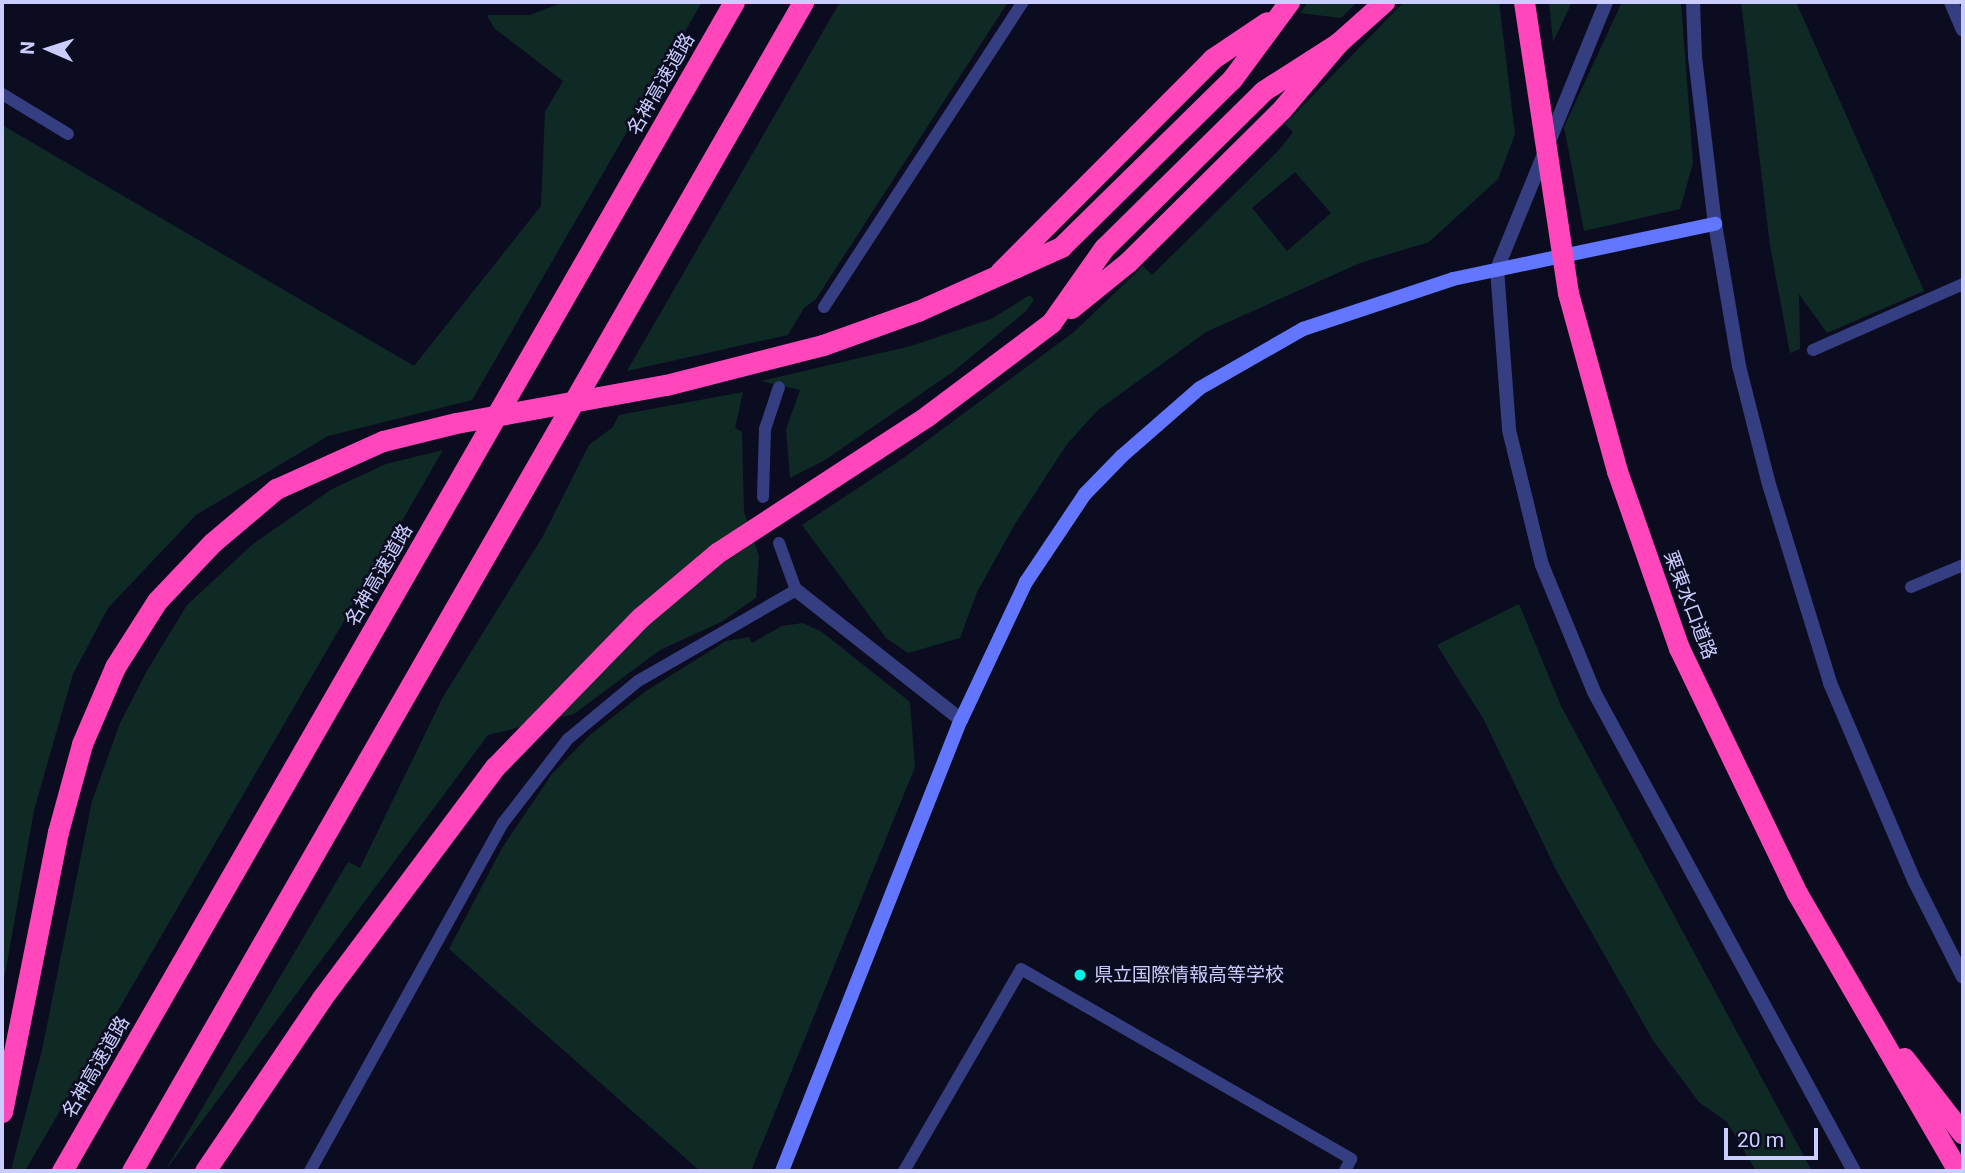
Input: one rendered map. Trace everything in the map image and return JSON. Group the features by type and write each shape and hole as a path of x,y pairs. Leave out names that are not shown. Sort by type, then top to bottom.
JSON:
{"highway":[{"name":"名神高速道路","path":"62,1171 734,2"},
{"path":"132,1171 803,2"},
{"name":"栗東水口道路","path":"1524,2 1568,293 1617,471 1679,648 1797,893 1958,1171"},
{"path":"205,1171 322,998 495,767 632,627 717,553 927,416 1051,323 1104,247 1254,100 1338,43 1383,3"},
{"path":"2,1112 58,832 82,744 115,667 157,601 276,489 383,441 456,423 666,385 824,345 992,279 1060,247 1084,227 1232,79 1285,8"},
{"path":"1851,990 1963,1134"},
{"path":"1851,990 1944,1171"}],"street":[{"path":"1606,2 1497,270 1509,430 1542,565 1594,692 1854,1171"},
{"path":"1693,2 1695,57 1715,224 1740,366 1768,481 1830,683 1915,882 1963,977"},
{"path":"1951,2 1963,30"},
{"path":"782,1171 961,720 1026,582 1085,494 1161,418 1241,361 1303,329 1453,279 1715,224"},
{"path":"796,590 961,720"}],"lane":[{"path":"824,307 1023,2"},
{"path":"2,94 68,134"},
{"path":"1813,350 1963,284"},
{"path":"763,497 765,429 779,387"},
{"path":"310,1171 503,823 568,739 638,681 796,590 779,543"},
{"path":"1911,587 1963,565"},
{"path":"904,1171 1021,970 1351,1159 1345,1171"}],"green space":[{"path":"564,2 702,2 472,400 328,436 196,515 108,608 73,674 34,810 2,991 2,125 414,366 541,206 545,112 563,81 494,28 487,15 530,15"},
{"path":"840,2 1008,2 816,299 804,308 788,335 627,371"},
{"path":"1308,2 1357,2 1341,18 1300,13"},
{"path":"1404,2 1499,2 1515,134 1498,179 1429,242 1360,263 1206,332 1098,410 1067,444 1015,524 977,592 960,638 908,653 886,638 802,525 902,459 1074,332 1143,266 1152,275 1279,150 1293,132 1285,124","holes":["1295,172 1331,213 1287,251 1252,208"]},
{"path":"1549,2 1572,2 1553,42"},
{"path":"1622,2 1681,2 1693,163 1680,209 1584,231 1564,127"},
{"path":"1741,2 1796,2 1924,291 1827,333 1799,294 1800,349 1790,353 1770,246"},
{"path":"1030,295 1034,300 1026,311 954,371 825,460 790,478 786,429 800,390 761,381 911,346 991,319"},
{"path":"743,392 735,428 742,432 744,512 759,556 756,598 721,622 660,650 574,714 488,735 165,1171 348,862 360,868 443,697 543,536 589,445 613,427 619,415"},
{"path":"443,450 25,1171 11,1170 42,1050 92,801 120,723 148,669 187,605 253,544 332,489 386,464"},
{"path":"1519,604 1561,706 1812,1171 1756,1171 1727,1122 1699,1102 1654,1042 1556,870 1484,720 1437,645"},
{"path":"803,623 822,632 910,702 915,767 751,1171 700,1171 449,949 502,848 552,774 590,735 646,691 726,641 749,637 752,643 782,626"}],"place":[{"name":"県立国際情報高等学校","path":"1080,975"}]}
